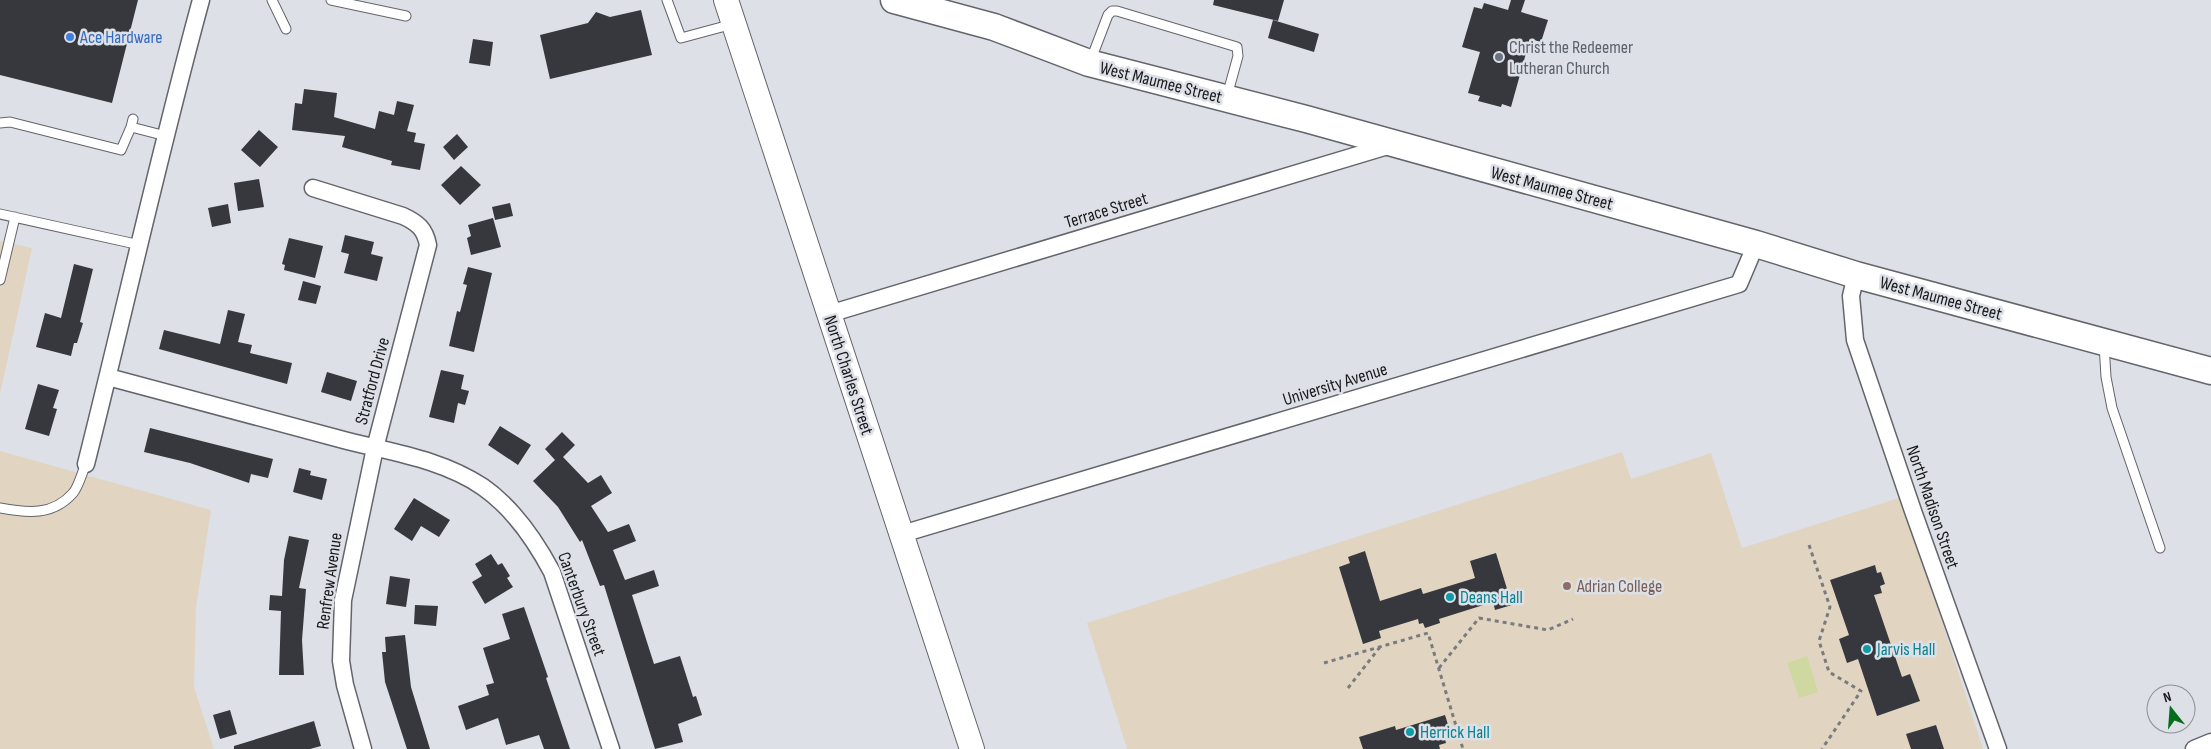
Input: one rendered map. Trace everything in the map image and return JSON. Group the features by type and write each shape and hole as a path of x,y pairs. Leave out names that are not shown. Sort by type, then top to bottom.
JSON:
{"main road":[{"name":"West Maumee Street","path":"909,2 994,27 1089,63 1395,144 1756,244 1856,275 2211,370"}],"street":[{"path":"86,464 201,0"},
{"name":"North Charles Street","path":"726,0 972,749"},
{"name":"Terrace Street","path":"829,314 1395,144"},
{"name":"Stratford Drive","path":"108,377 375,448 425,261 428,245 426,233 416,223 404,216 313,188"},
{"name":"University Avenue","path":"902,534 1739,284 1756,244"},
{"name":"North Madison Street","path":"1856,275 1851,296 1855,340 1913,511 1998,749"},
{"name":"Renfrew Avenue","path":"363,749 345,685 341,661 340,634 343,600 349,568 375,448"},
{"name":"Canterbury Street","path":"375,448 428,460 460,473 484,488 525,529 542,553 552,572 611,749"},
{"path":"2194,749 2211,742"}],"lane":[{"path":"272,0 286,29"},
{"path":"332,0 406,16"},
{"path":"667,0 681,38 733,24"},
{"path":"1089,63 1108,15 1112,11 1117,11 1237,47 1238,56 1226,99"},
{"path":"0,123 10,122 121,150 132,123 166,136"},
{"path":"0,214 140,245"},
{"path":"0,280 16,217"},
{"path":"2104,341 2106,377 2112,408 2160,548"},
{"path":"0,508 27,513 54,508 74,492 86,464"}],"path":[{"path":"1809,545 1830,607 1819,641 1829,672 1861,691 1822,749"},
{"path":"1438,668 1479,618 1548,630 1574,619"},
{"path":"1324,663 1428,633 1463,749"},
{"path":"1348,688 1381,647"}],"shaded area":[{"path":"0,241 32,248 0,394"},
{"path":"0,451 211,510 196,607 194,687 214,749 0,749"},
{"name":"Adrian College","path":"1622,452 1631,479 1711,453 1742,548 1902,497 1983,749 1127,749 1087,623"}],"green space":[{"path":"1807,656 1818,692 1799,698 1787,663"}],"building":[{"name":"Ace Hardware","path":"0,0 138,0 112,103 0,75"},
{"path":"1214,0 1284,0 1278,21 1213,5"},
{"name":"Christ the Redeemer Lutheran Church","path":"1511,0 1525,0 1521,12 1548,20 1541,42 1530,39 1511,107 1502,104 1501,107 1478,101 1480,96 1468,93 1480,52 1462,47 1474,7 1482,9 1484,3 1508,10"},
{"path":"641,10 652,55 550,79 540,35 588,23 596,12 610,17"},
{"path":"1273,20 1319,34 1314,52 1268,38"},
{"path":"473,39 493,42 490,66 469,63"},
{"path":"304,89 337,93 334,117 375,129 379,111 394,115 397,101 414,105 407,131 416,133 414,142 425,144 420,170 391,165 392,161 342,147 345,136 292,130 295,103 302,104"},
{"path":"259,130 278,147 260,167 241,150"},
{"path":"457,134 468,147 454,160 443,147"},
{"path":"461,166 481,185 460,205 441,185"},
{"path":"259,179 264,207 238,211 234,183"},
{"path":"510,203 513,216 495,220 492,207"},
{"path":"228,204 231,223 212,227 208,208"},
{"path":"493,218 501,247 471,255 467,238 471,236 468,225"},
{"path":"345,235 374,242 371,254 383,257 377,281 344,273 349,254 341,252"},
{"path":"289,238 323,246 315,278 284,270 285,265 282,264"},
{"path":"74,264 93,269 80,322 83,323 77,343 74,343 71,356 36,347 45,313 61,318"},
{"path":"468,267 492,273 474,352 449,346 457,311 460,312 467,285 463,284"},
{"path":"303,281 321,286 316,304 298,300"},
{"path":"228,310 245,314 238,342 252,345 250,353 292,363 287,384 159,349 164,330 220,344"},
{"path":"441,370 464,375 461,389 469,391 465,405 458,403 454,423 429,417"},
{"path":"327,372 357,381 351,401 321,392"},
{"path":"38,384 59,390 53,408 57,409 49,436 25,429"},
{"path":"500,426 531,445 518,465 488,445"},
{"path":"150,428 273,459 268,478 251,474 249,483 190,463 144,452"},
{"path":"562,432 575,445 563,457 588,483 601,475 612,493 591,506 608,532 629,524 636,541 613,550 625,580 654,570 659,586 632,595 654,664 680,656 693,697 696,696 702,715 678,724 683,742 655,749 604,585 600,586 582,540 580,542 558,507 533,481 555,460 545,449"},
{"path":"299,468 311,471 310,475 327,479 322,500 293,492"},
{"path":"414,498 450,520 439,537 421,526 412,541 394,529"},
{"path":"289,536 309,540 299,588 306,589 302,640 304,675 279,675 281,611 269,610 270,595 282,596 284,560"},
{"name":"Deans Hall","path":"1365,551 1380,601 1421,588 1423,594 1475,578 1470,561 1496,553 1512,605 1495,610 1493,602 1439,619 1440,623 1425,628 1423,623 1419,624 1418,619 1379,631 1381,638 1363,644 1339,567 1350,563 1348,557"},
{"path":"491,554 498,565 502,563 510,576 507,578 513,587 485,604 472,582 482,576 475,564"},
{"name":"Jarvis Hall","path":"1875,565 1877,573 1881,572 1885,584 1880,586 1882,593 1874,595 1902,677 1910,674 1920,701 1877,716 1858,659 1847,663 1839,639 1849,635 1830,580"},
{"path":"390,576 410,579 406,607 386,604"},
{"path":"415,605 438,606 436,626 414,624"},
{"path":"524,607 570,749 544,749 539,735 506,745 498,718 466,730 458,706 489,695 486,685 494,683 483,648 510,639 502,614"},
{"path":"405,635 411,687 430,749 407,749 385,682 382,652 386,652 385,637"},
{"path":"230,710 237,734 220,739 213,715"},
{"name":"Herrick Hall","path":"1445,715 1450,731 1443,733 1446,743 1439,745 1440,749 1363,749 1359,737 1395,726 1396,730"},
{"path":"314,721 321,746 310,749 234,749 234,746"},
{"path":"1936,725 1944,749 1911,749 1906,734"}],"place":[{"name":"Ace Hardware","path":"70,37"},
{"name":"Christ the Redeemer Lutheran Church","path":"1499,57"},
{"name":"Adrian College","path":"1567,586"},
{"name":"Deans Hall","path":"1450,597"},
{"name":"Jarvis Hall","path":"1867,649"},
{"name":"Herrick Hall","path":"1410,732"}]}
